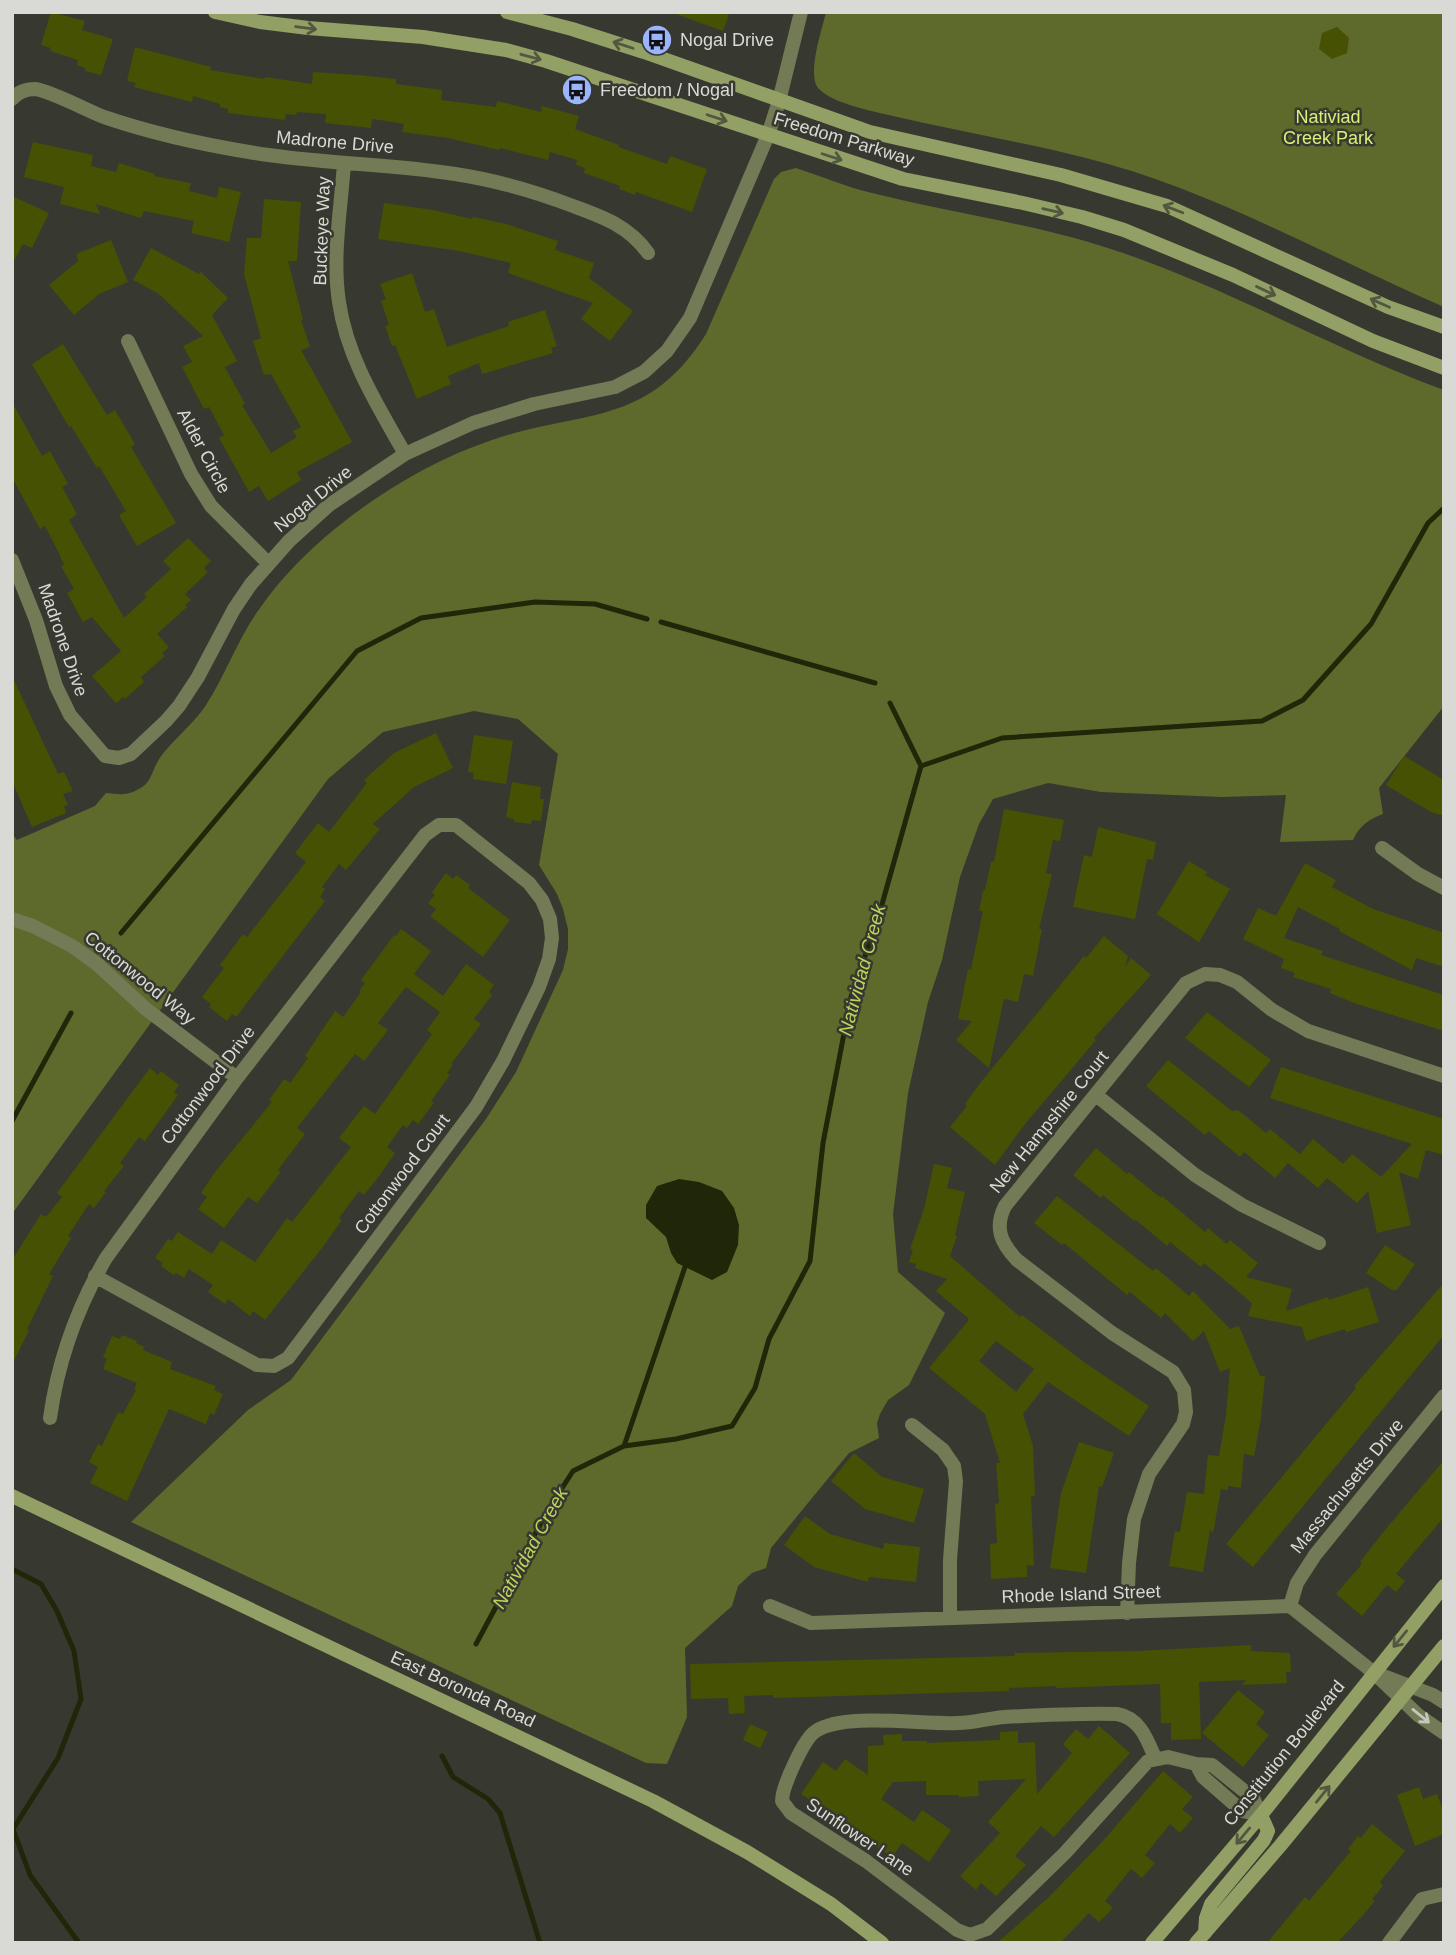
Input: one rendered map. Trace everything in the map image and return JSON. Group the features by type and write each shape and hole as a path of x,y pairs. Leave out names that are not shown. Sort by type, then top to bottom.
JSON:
{"main road":[{"name":"Freedom Parkway","path":"215,12 272,24 362,34 423,37 506,50 583,72 903,179 1046,209 1124,230 1233,275 1373,341 1444,368"},
{"name":"Freedom Parkway","path":"507,12 644,52 870,132 1061,175 1167,206 1388,307 1444,327"},
{"name":"East Boronda Road","path":"12,1496 653,1801 747,1852 831,1904 883,1943"},
{"name":"Constitution Boulevard","path":"1152,1943 1261,1815 1444,1586"},
{"path":"1201,1938 1444,1646"},
{"path":"1201,1938 1211,1904 1264,1840 1268,1831 1261,1815"}],"street":[{"name":"Nogal Drive","path":"113,758 131,754 166,721 198,677 234,609 268,563 329,505 405,454 473,423 534,404 615,387 652,365 667,351 690,318 768,135 801,12"},
{"name":"Madrone Drive","path":"12,99 24,90 46,91 82,109 178,138 257,154 456,174 524,189 609,219 631,232 648,253"},
{"name":"Buckeye Way","path":"344,163 336,263 339,303 353,357 405,454"},
{"name":"Alder Circle","path":"128,341 191,474 211,506 268,563"},
{"name":"Madrone Drive","path":"12,560 31,604 62,701 81,730 104,755 113,758"},
{"name":"Cottonwood Drive","path":"50,1418 54,1383 81,1304 120,1237 237,1078 425,835 431,829 444,824 462,828"},
{"name":"Cottonwood Court","path":"95,1276 257,1365 274,1366 288,1358 475,1107 503,1061 546,970 552,938 550,919 542,900 517,872 462,828"},
{"path":"1382,848 1418,874 1444,888"},
{"name":"Cottonwood Way","path":"12,919 33,926 72,946 97,964 146,1009 237,1078"},
{"name":"New Hampshire Court","path":"1127,1613 1134,1519 1149,1474 1183,1424 1186,1412 1184,1390 1173,1372 1112,1333 1017,1261 1006,1249 999,1232 1001,1214 1012,1195 1186,984 1197,976 1212,974 1237,982 1272,1010 1308,1031 1444,1076"},
{"path":"1096,1095 1195,1175 1242,1205 1319,1243"},
{"name":"Massachusetts Drive","path":"1290,1606 1297,1583 1308,1565 1444,1396"},
{"path":"912,1425 943,1450 954,1466 957,1481 950,1560 950,1617"},
{"name":"Rhode Island Street","path":"770,1606 810,1623 1290,1606"},
{"path":"1290,1606 1373,1672 1418,1715 1444,1733"},
{"path":"1373,1672 1433,1695 1444,1702"},
{"name":"Sunflower Lane","path":"1117,1714 1125,1715 1136,1722 1156,1758 1141,1767 1065,1853 1028,1890 987,1929 976,1934 957,1930 866,1861 790,1814 782,1801 784,1789 808,1737 820,1728 836,1724 908,1721 957,1724 1004,1717 1117,1714"},
{"path":"1156,1758 1175,1757 1196,1764 1212,1765 1253,1798 1261,1815"},
{"path":"1389,1943 1422,1899 1444,1894"}],"green space":[{"name":"Nativiad Creek Park","path":"826,12 1444,12 1444,307 1223,205 1132,171 1062,152 875,112 834,99 819,89 814,74 816,52"},
{"path":"796,168 862,191 1032,227 1126,254 1167,269 1444,390 1444,706 1379,788 1383,814 1365,824 1353,840 1280,842 1286,795 1222,797 1101,792 1048,783 993,799 979,824 960,877 942,960 928,1002 908,1093 893,1214 898,1272 945,1313 909,1385 888,1400 880,1414 877,1423 879,1438 849,1453 771,1548 766,1568 752,1573 738,1586 732,1606 685,1648 687,1717 667,1764 646,1763 131,1522 248,1410 291,1380 486,1119 516,1072 563,970 568,949 568,929 563,909 539,865 558,754 518,719 474,711 383,732 328,779 12,1214 12,834 17,840 95,806 106,793 122,794 142,788 162,755 206,705 245,631 274,589 315,546 382,494 446,458 492,440 611,411 636,401 660,386 684,364 706,334 774,179 781,172"}],"shaded area":[{"path":"679,1179 699,1182 722,1191 734,1208 739,1225 738,1245 727,1272 712,1280 677,1263 666,1237 646,1218 646,1205 657,1186"}],"building":[{"path":"51,12 85,21 82,30 113,39 101,75 85,71 85,68 77,65 78,60 50,51 51,48 41,45"},
{"path":"676,12 721,12 729,15 723,31"},
{"path":"1337,27 1349,38 1347,53 1332,59 1319,49 1322,33"},
{"path":"135,47 211,67 210,70 264,79 312,84 313,72 358,75 396,79 396,84 442,90 441,100 496,107 497,101 541,112 542,106 579,116 575,129 619,145 618,147 667,164 670,156 707,169 692,212 636,192 635,195 619,189 620,186 584,173 585,168 576,165 577,160 550,152 548,160 448,138 402,132 404,124 372,119 371,128 325,123 326,114 297,112 296,115 286,114 285,120 228,113 228,109 220,107 220,104 193,96 192,102 134,87 136,83 127,81"},
{"path":"33,142 93,155 91,166 116,172 119,163 155,174 154,176 191,183 189,191 217,198 219,187 241,192 229,242 191,233 194,221 144,211 141,218 96,204 100,214 60,204 64,187 24,177"},
{"path":"12,196 49,213 32,248 23,244 12,265"},
{"path":"264,199 301,202 297,261 288,261 310,347 301,350 352,442 297,472 301,480 268,501 259,486 249,492 219,438 224,435 209,407 204,409 182,367 192,362 183,346 203,336 159,294 133,280 151,248 199,274 201,272 228,298 212,315 237,361 225,367 245,404 242,405 271,453 297,437 293,431 301,427 271,374 264,375 253,341 261,338 244,274 247,238 261,238"},
{"path":"384,203 506,224 558,241 555,250 594,263 589,278 633,311 610,341 581,319 593,303 508,273 511,263 459,251 378,239"},
{"path":"111,240 128,282 99,294 74,315 49,285 78,261 76,254"},
{"path":"412,273 425,312 434,309 447,347 509,326 508,322 545,310 557,346 551,348 553,353 482,374 479,363 448,376 451,384 417,399 385,326 389,325 381,301 386,299 380,284"},
{"path":"63,344 107,415 115,410 135,444 131,447 176,523 137,546 119,515 126,511 99,466 97,468 71,426 69,427 32,364"},
{"path":"12,402 42,456 50,451 68,484 62,487 77,514 69,520 124,618 147,597 144,594 171,569 163,561 188,538 211,561 204,568 208,572 185,594 191,600 185,605 187,607 157,634 169,647 162,653 165,656 141,677 144,682 125,699 123,697 116,703 92,676 121,651 92,617 83,622 67,593 74,589 61,566 64,565 58,551 45,526 40,529 12,477"},
{"path":"12,676 58,774 64,772 73,791 63,794 68,805 64,806 66,813 32,827 12,781"},
{"path":"436,733 453,768 414,787 373,824 380,829 346,870 339,864 322,887 325,889 320,897 325,901 236,1017 232,1014 227,1021 209,1007 211,1004 202,997 224,968 220,965 243,934 247,937 306,862 295,853 318,823 329,832 367,783 364,780 394,753"},
{"path":"474,735 513,741 506,784 473,779 474,773 468,772"},
{"path":"1404,756 1444,780 1444,816 1431,812 1386,785"},
{"path":"512,782 541,787 540,799 544,799 541,821 532,820 531,824 514,822 514,819 506,817"},
{"path":"1004,809 1064,820 1060,841 1053,840 1046,873 1052,874 1039,929 1042,929 1033,976 1024,974 1018,1002 1004,999 989,1068 956,1040 972,1021 958,1019 983,911 979,911 983,890 991,862 994,862"},
{"path":"1098,827 1156,842 1153,860 1147,859 1135,919 1073,907 1084,855 1092,857"},
{"path":"1189,861 1207,872 1205,875 1230,889 1199,942 1157,914"},
{"path":"1305,863 1336,880 1332,887 1373,909 1444,933 1444,967 1416,958 1412,970 1298,907 1284,938 1323,951 1321,955 1444,995 1444,1031 1354,1003 1330,993 1331,989 1293,977 1295,973 1281,968 1284,959 1243,939 1258,908 1276,916"},
{"path":"446,873 453,879 456,875 470,885 468,888 510,920 483,957 430,916 436,909 428,903 435,895 432,892"},
{"path":"401,929 431,951 414,974 443,996 466,964 494,985 489,992 492,995 474,1019 481,1024 451,1064 453,1065 447,1073 450,1075 418,1124 413,1120 407,1128 403,1125 387,1147 395,1153 380,1175 364,1195 359,1191 322,1248 265,1320 253,1311 250,1316 228,1299 225,1304 208,1292 213,1285 189,1269 184,1278 176,1273 174,1275 155,1258 168,1239 172,1241 178,1232 212,1254 221,1240 255,1262 287,1218 292,1222 351,1147 339,1138 364,1106 375,1114 432,1034 427,1030 440,1012 406,987 378,1023 388,1030 364,1061 355,1054 297,1128 305,1134 257,1203 248,1197 224,1228 198,1209 207,1197 201,1193 215,1172 272,1102 269,1100 284,1079 290,1083 335,1011 343,1017 361,992 359,991 365,983 361,980"},
{"path":"1104,936 1128,956 1125,967 1131,958 1151,975 1094,1038 1096,1040 1025,1124 995,1165 950,1127 981,1082 1084,956 1086,958"},
{"path":"1207,1012 1271,1060 1249,1087 1185,1038"},
{"path":"1168,1060 1232,1111 1238,1110 1266,1133 1270,1129 1300,1154 1313,1139 1343,1164 1352,1154 1381,1177 1412,1144 1270,1098 1281,1067 1444,1119 1444,1155 1426,1150 1418,1179 1399,1172 1411,1225 1377,1233 1368,1191 1357,1203 1327,1178 1318,1188 1288,1163 1275,1178 1244,1152 1240,1157 1209,1131 1205,1135 1146,1086"},
{"path":"150,1068 158,1075 161,1071 179,1085 174,1092 178,1095 145,1141 139,1137 120,1163 124,1166 104,1191 106,1192 94,1208 89,1204 68,1236 71,1238 49,1274 53,1276 12,1365 12,1260 41,1214 46,1217 62,1197 57,1193"},
{"path":"1096,1148 1127,1174 1129,1172 1161,1198 1162,1196 1205,1232 1208,1228 1227,1244 1230,1240 1258,1263 1246,1277 1292,1289 1286,1311 1368,1287 1379,1322 1306,1341 1302,1327 1248,1316 1252,1303 1204,1263 1201,1267 1170,1242 1167,1246 1103,1195 1101,1198 1073,1175"},
{"path":"934,1164 952,1168 947,1188 965,1192 955,1235 957,1236 950,1256 1020,1317 1022,1315 1149,1406 1129,1436 1048,1382 1023,1414 1033,1446 1035,1496 1031,1496 1034,1566 1027,1565 1027,1577 991,1579 990,1544 997,1543 995,1504 999,1503 996,1463 1000,1463 985,1414 929,1368 968,1318 936,1291 947,1279 915,1268 916,1264 909,1262 913,1250 910,1249 924,1209","holes":["996,1341 1034,1369 1016,1392 979,1361"]},
{"path":"1057,1196 1153,1271 1156,1268 1189,1296 1193,1291 1230,1329 1239,1326 1260,1376 1265,1376 1254,1456 1244,1454 1241,1488 1228,1486 1228,1490 1221,1489 1203,1572 1169,1566 1175,1531 1180,1532 1187,1492 1204,1494 1208,1455 1219,1456 1230,1368 1220,1372 1204,1331 1193,1341 1165,1313 1161,1318 1130,1292 1127,1295 1064,1243 1062,1245 1034,1223"},
{"path":"1385,1245 1415,1264 1397,1290 1392,1290 1366,1273"},
{"path":"1444,1283 1444,1335 1253,1567 1226,1544 1356,1388 1354,1386"},
{"path":"122,1335 137,1341 136,1343 144,1347 143,1350 172,1362 170,1369 216,1386 214,1390 223,1394 214,1415 210,1413 206,1424 169,1409 127,1501 90,1483 98,1467 89,1462 98,1444 102,1446 118,1412 123,1414 136,1390 134,1389 137,1383 103,1369 107,1359 103,1357 112,1336 120,1339"},
{"path":"1079,1442 1114,1453 1102,1487 1099,1486 1086,1573 1050,1568 1061,1493"},
{"path":"854,1453 882,1477 924,1489 914,1523 865,1509 831,1481"},
{"path":"1444,1460 1444,1517 1396,1574 1405,1581 1396,1592 1387,1585 1362,1616 1336,1594"},
{"path":"805,1516 830,1534 883,1549 884,1543 920,1547 916,1582 869,1577 868,1582 814,1567 784,1545"},
{"path":"1251,1645 1251,1651 1290,1653 1291,1672 1286,1672 1287,1683 1242,1685 1246,1680 1199,1682 1201,1739 1171,1740 1171,1723 1161,1723 1160,1684 773,1698 773,1695 744,1696 745,1713 729,1714 728,1698 691,1699 690,1664 1015,1656 1014,1653 1136,1651"},
{"path":"1238,1690 1265,1712 1256,1724 1269,1735 1243,1767 1202,1733"},
{"path":"750,1724 768,1732 760,1748 743,1740"},
{"path":"1099,1726 1130,1753 1054,1837 1041,1826 1015,1856 1026,1865 996,1896 981,1883 976,1890 960,1876 1000,1833 988,1822 1026,1779 978,1781 979,1796 959,1797 926,1795 926,1781 893,1782 881,1799 914,1822 922,1810 951,1830 929,1862 902,1843 892,1857 801,1794 823,1762 836,1771 845,1759 868,1775 868,1746 884,1745 883,1735 902,1734 902,1741 927,1743 1000,1740 1000,1732 1018,1731 1018,1743 1035,1742 1037,1794 1072,1753 1063,1744 1076,1729 1088,1739"},
{"path":"1163,1771 1193,1797 1182,1809 1193,1818 1180,1833 1170,1824 1145,1855 1155,1863 1142,1878 1131,1869 1105,1901 1113,1908 1099,1922 1089,1913 1060,1943 997,1943 1049,1897 1102,1842"},
{"path":"1419,1787 1423,1799 1437,1794 1444,1813 1444,1834 1415,1846 1397,1795"},
{"path":"1372,1824 1405,1851 1380,1882 1383,1886 1363,1915 1337,1943 1267,1943 1305,1897 1309,1901 1351,1851 1348,1849 1358,1836 1361,1838"}],"waterway":[{"name":"Natividad Creek","path":"921,766 1002,738 1262,721 1303,700 1371,624 1428,523 1444,508"},
{"path":"121,933 357,651 421,618 535,602 595,604 647,619"},
{"path":"661,622 875,683"},
{"path":"890,703 921,766"},
{"name":"Natividad Creek","path":"476,1644 548,1510 573,1471 624,1446 676,1439 732,1426 755,1388 769,1339 810,1261 823,1143 851,997 879,915 921,766"},
{"path":"12,1121 71,1013"},
{"path":"624,1446 685,1267"},
{"path":"12,1569 41,1584 57,1611 74,1651 81,1699 58,1758 13,1829 30,1875 79,1943"},
{"name":"Natividad Creek","path":"442,1756 453,1777 488,1799 500,1813 540,1943"}],"place":[{"name":"Nogal Drive","path":"657,40"},
{"name":"Freedom / Nogal","path":"577,90"}]}
